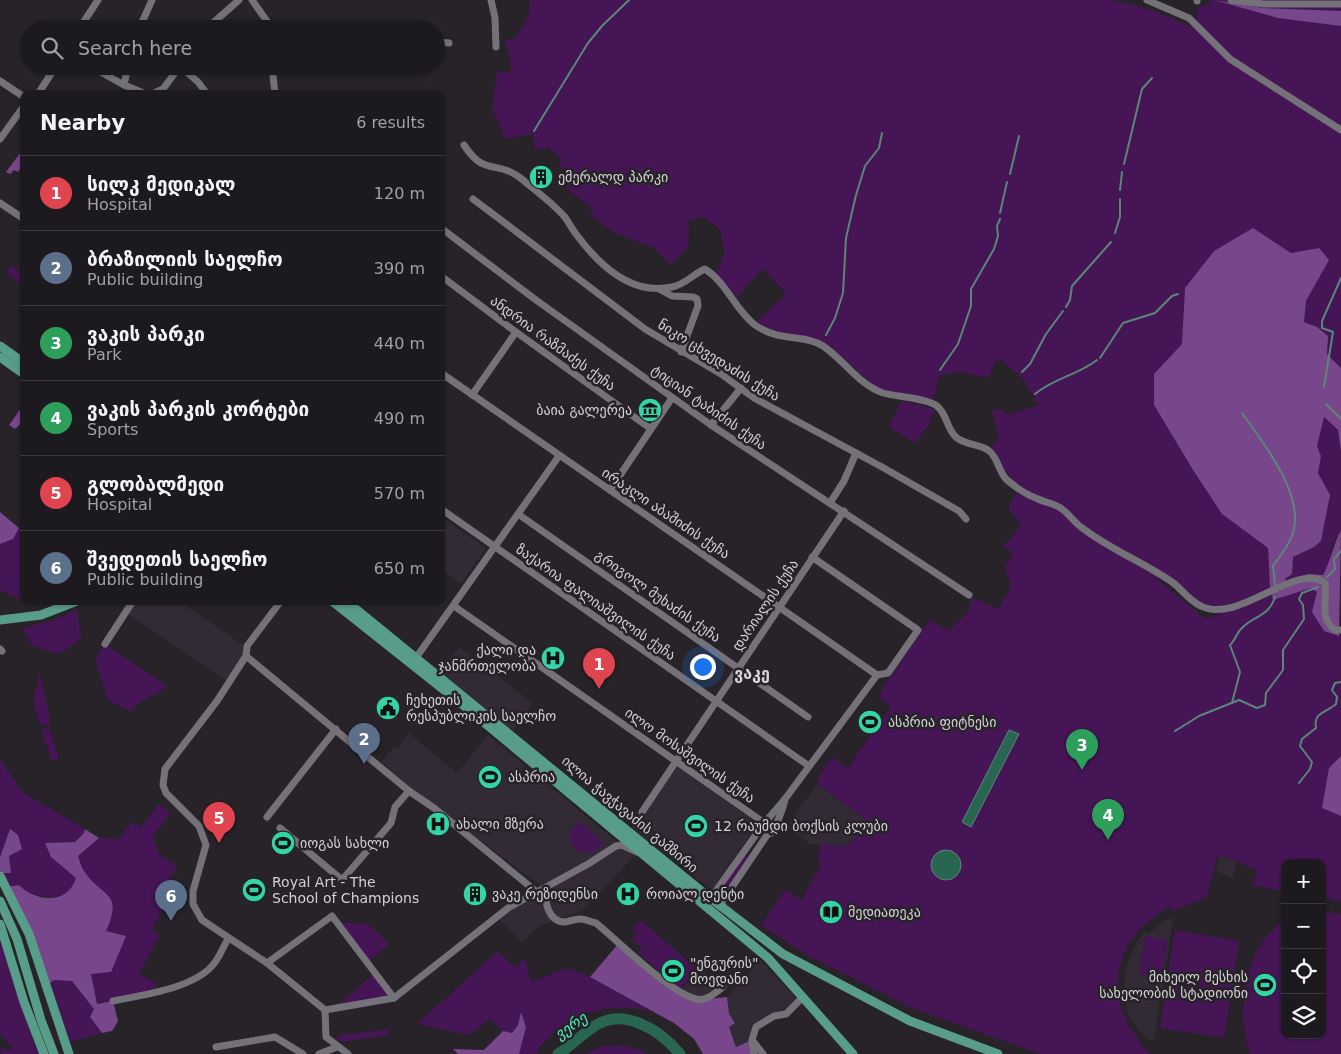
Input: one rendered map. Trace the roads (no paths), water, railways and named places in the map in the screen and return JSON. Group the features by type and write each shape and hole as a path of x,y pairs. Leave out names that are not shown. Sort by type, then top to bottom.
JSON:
{"main road":[{"path":"0,346 20,360"},
{"path":"0,358 20,371"},
{"path":"0,620 41,615 67,605"},
{"name":"ილია ჭავჭავაძის გამზირი","path":"337,605 414,661 721,907 783,954 835,983 910,1020 998,1054"},
{"name":"ილია ჭავჭავაძის გამზირი","path":"351,605 637,852 768,958 853,1054"},
{"path":"0,876 29,934 69,1054"},
{"path":"0,901 17,940 41,1020 54,1054"},
{"path":"0,924 27,1010 44,1054"}],"street":[{"path":"85,20 98,0"},
{"path":"143,20 152,0"},
{"path":"216,20 239,0"},
{"path":"252,0 266,20"},
{"path":"491,0 496,18 496,47"},
{"path":"1147,0 1189,18 1230,59 1341,130"},
{"path":"1231,0 1341,4"},
{"path":"41,90 50,75"},
{"path":"106,75 136,90"},
{"path":"124,85 126,75"},
{"path":"161,90 173,75"},
{"path":"190,75 204,90"},
{"path":"273,75 274,90"},
{"path":"0,81 20,94"},
{"path":"0,139 20,112"},
{"path":"464,145 477,162 490,167 502,167 515,173 541,194 563,215 603,266 625,281 644,288 659,289 687,282 696,273 705,269 716,276 754,324 772,335 808,341 823,346 868,385 881,392 933,403 944,414 948,428 957,438 994,454 1000,471 1006,479 1038,499 1061,508 1080,527 1168,579 1199,606 1218,610 1253,600 1295,581 1315,577 1325,583 1324,606 1327,620 1335,630 1341,630"},
{"name":"ნიკო ცხვედაძის ქუჩა","path":"473,198 637,324 741,388 754,398 953,507 966,519"},
{"path":"0,203 20,216"},
{"name":"ტიციან ტაბიძის ქუჩა","path":"445,231 536,300 710,426 844,511 969,595"},
{"name":"ანდრია რაზმაძეს ქუჩა","path":"445,279 651,429"},
{"path":"659,289 672,296 693,297 697,300 698,306 682,352"},
{"path":"472,396 516,332"},
{"name":"ირაკლი აბაშიძის ქუჩა","path":"445,376 877,675"},
{"path":"710,426 741,388"},
{"path":"610,490 672,398"},
{"path":"830,503 844,481 856,453"},
{"path":"414,661 559,456"},
{"name":"დარიალის ქუჩა","path":"642,812 677,761 679,753 844,511"},
{"name":"ზაქარია ფალიაშვილის ქუჩა","path":"445,512 809,766"},
{"name":"გრიგოლ მუხაძის ქუჩა","path":"518,514 808,717"},
{"path":"709,911 708,904 711,898 763,824 785,800 877,675 888,673 918,630 812,557"},
{"path":"105,644 130,605"},
{"path":"278,605 247,646 246,656 217,701 164,769 163,785 166,793 198,826 206,846 203,864 194,881 193,904 202,920 228,939 267,963 324,1010 326,1037 348,1054"},
{"name":"ილო მოსაშვილის ქუჩა","path":"454,606 677,761 763,824"},
{"path":"246,656 409,791 434,808 541,891 551,917 555,920 562,922 581,919 596,923 680,991 697,1000 709,998 723,987"},
{"path":"267,817 336,729"},
{"path":"280,828 342,880 391,823 395,807 409,791"},
{"path":"721,907 722,902 767,835 773,832 774,825 782,814 785,800"},
{"path":"763,824 774,825"},
{"path":"763,824 767,835"},
{"path":"616,833 618,840 616,846"},
{"path":"324,1010 394,998 496,916 616,846 622,845 637,852"},
{"path":"267,963 332,916 394,998"},
{"path":"113,1001 164,990 197,977 212,966 228,939"},
{"path":"754,1054 752,1040 756,1027 774,1016 786,1014 803,997"},
{"path":"216,1047 275,1036 303,1054"},
{"path":"752,1040 763,1054"},
{"path":"319,1054 337,1047"}],"waterway":[{"path":"534,131 588,43 602,26 629,0"},
{"path":"1124,164 1142,89 1152,78"},
{"path":"826,335 835,318 843,293 846,238 856,195 865,166 879,148 882,133"},
{"path":"1010,174 1019,136"},
{"path":"1120,190 1122,172"},
{"path":"1000,213 1007,182"},
{"path":"1115,233 1120,217 1120,199"},
{"path":"940,370 958,344 971,306 971,289 994,249 998,236 997,226 1000,219"},
{"path":"1066,307 1070,300 1072,286 1111,242"},
{"path":"1324,387 1333,332 1322,328 1322,321 1341,278"},
{"path":"1100,358 1123,323 1155,313 1172,296 1178,294"},
{"path":"1022,372 1030,364 1046,334 1063,311"},
{"path":"1035,394 1050,384 1097,360"},
{"path":"1326,404 1341,419"},
{"path":"1242,413 1271,454 1288,486 1293,502 1295,518 1293,533 1287,547 1273,566 1275,585"},
{"path":"1327,577 1335,569 1334,559 1341,551"},
{"path":"1175,731 1199,716 1239,700 1257,708 1265,705 1266,693 1283,670 1283,650 1304,619 1303,605 1299,599 1302,593 1318,587"},
{"path":"1232,703 1240,672 1230,645 1245,625 1269,609 1275,597"},
{"path":"1299,783 1310,769 1312,762 1300,746 1302,739 1316,728 1318,716 1336,704 1337,697 1332,690 1335,683 1341,682"},
{"name":"ვერე","path":"558,1054 592,1028 616,1019 640,1023 651,1029 672,1045 680,1054"}],"place":[{"name":"ემერალდ პარკი","path":"541,177"},
{"name":"ბაია გალერეა","path":"650,410"},
{"name":"ქალი და ჯანმრთელობა","path":"553,658"},
{"name":"სილკ მედიკალ","path":"599,689"},
{"name":"ჩეხეთის რესპუბლიკის საელჩო","path":"388,708"},
{"name":"ასპრია ფიტნესი","path":"870,722"},
{"name":"ბრაზილიის საელჩო","path":"364,764"},
{"name":"ვაკის პარკი","path":"1082,770"},
{"name":"ასპრია","path":"490,777"},
{"name":"ახალი მზერა","path":"438,824"},
{"name":"12 რაუმდი ბოქსის კლუბი","path":"696,826"},
{"name":"ვაკის პარკის კორტები","path":"1108,840"},
{"name":"გლობალმედი","path":"219,843"},
{"name":"იოგას სახლი","path":"283,843"},
{"name":"Royal Art - The School of Champions","path":"254,890"},
{"name":"ვაკე რეზიდენსი","path":"475,894"},
{"name":"როიალ დენტი","path":"628,894"},
{"name":"მედიათეკა","path":"831,912"},
{"name":"შვედეთის საელჩო","path":"171,921"},
{"name":"\"ენგურის\" მოედანი","path":"673,971"},
{"name":"მიხეილ მესხის სახელობის სტადიონი","path":"1265,985"}],"district":[{"name":"ვაკე","path":"752,673"}]}
